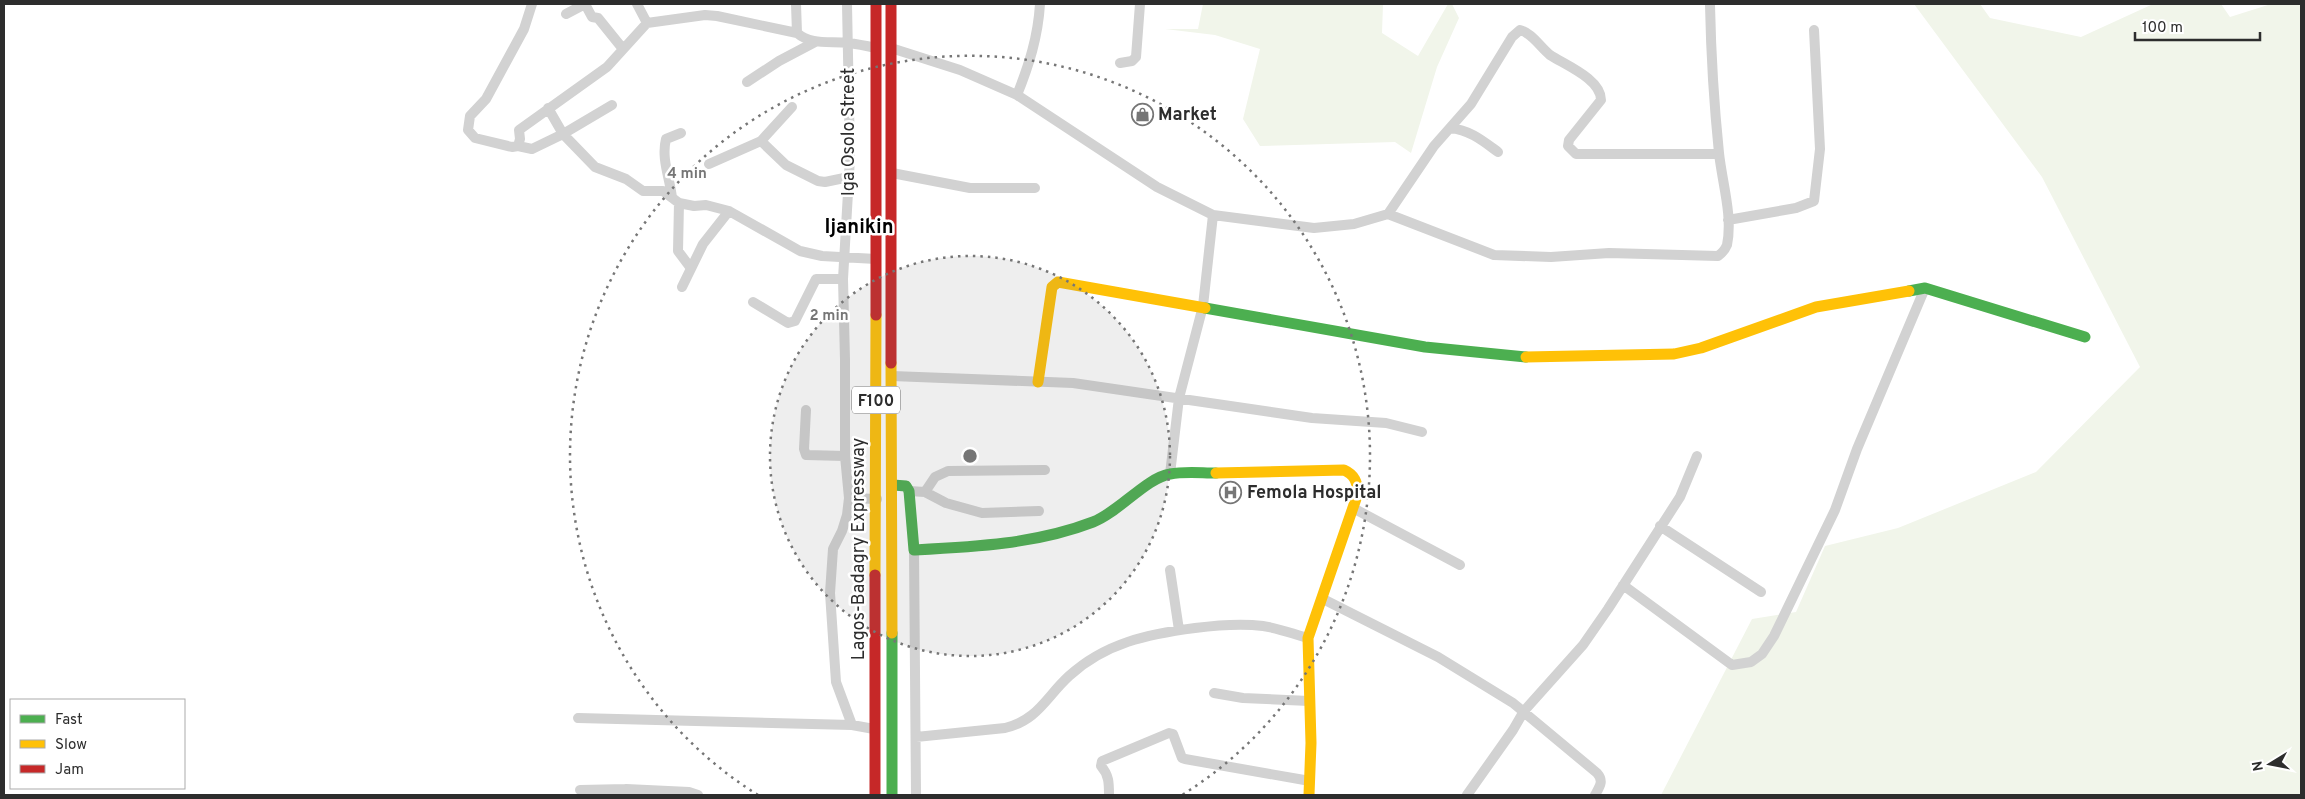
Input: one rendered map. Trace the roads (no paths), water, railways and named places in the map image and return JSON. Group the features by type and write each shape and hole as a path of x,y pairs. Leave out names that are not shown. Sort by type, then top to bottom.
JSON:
{"main road":[{"name":"Lagos-Badagry Expressway","path":"875,795 877,499 876,4"},
{"name":"Lagos-Badagry Expressway","path":"891,4 892,795"},
{"path":"1038,382 1052,287 1055,283 1203,306 1461,352 1539,357 1674,354 1701,348 1816,307 1925,288 2085,337"},
{"path":"893,485 902,484 909,491 914,550 961,547 1044,536 1074,528 1101,518 1159,478 1170,474 1344,470 1351,472 1356,480 1358,493 1308,638 1309,795"}],"street":[{"path":"532,4 524,29 486,99 470,116 468,130 475,138 512,147 518,146 532,149 563,134 612,105"},
{"path":"566,14 585,4 592,17 598,18 623,49"},
{"path":"637,4 647,23"},
{"path":"705,15 707,4"},
{"path":"796,4 797,33"},
{"name":"Iga Osolo Street","path":"847,4 849,177 843,279 845,456 849,498 842,532 833,549 830,592 836,682 852,725"},
{"path":"1016,95 1033,52 1040,4"},
{"path":"1120,63 1132,61 1136,57 1140,4"},
{"path":"891,48 960,70 1016,95 1157,187 1213,215 1314,228 1354,224 1388,214 1494,255 1551,257 1609,254 1718,256 1724,252 1727,244 1728,220 1719,154 1711,52 1710,5"},
{"path":"518,146 520,139 518,130 594,77 647,23 705,15 730,18 797,33 803,38 815,42 848,43 876,48"},
{"path":"1728,220 1796,208 1814,201 1820,149 1814,30"},
{"path":"1388,214 1434,146 1471,104 1514,33 1522,31 1548,54 1582,74 1601,97 1601,100 1569,140 1568,146 1576,154 1719,154"},
{"path":"747,82 815,42"},
{"path":"709,164 761,140 792,107"},
{"path":"548,108 563,134 595,167 626,179 643,191 663,192 676,200 694,206 706,205 729,211 800,251 822,256 876,259"},
{"path":"1450,128 1462,129 1476,136 1498,152"},
{"path":"681,133 666,139 663,156 676,200 678,251 690,267"},
{"path":"761,140 786,165 818,181 826,182 849,177"},
{"path":"892,173 970,188 1035,188"},
{"path":"682,287 690,267 703,244 729,211"},
{"path":"1170,474 1179,398 1203,306 1213,215"},
{"path":"753,302 788,323 792,322 795,321 816,279 843,279"},
{"path":"1623,585 1732,665 1751,662 1762,654 1774,636 1829,525 1857,450 1925,288"},
{"path":"892,376 1073,383 1312,418 1386,423 1422,432"},
{"path":"806,410 804,449 806,455 845,456"},
{"path":"1467,795 1513,730 1524,711 1582,645 1623,585 1680,498 1697,456"},
{"path":"925,492 935,477 948,471 1045,470"},
{"path":"909,491 925,492 946,504 982,513 1039,511"},
{"path":"849,498 877,499"},
{"path":"1353,508 1460,565"},
{"path":"1660,526 1761,592"},
{"path":"914,550 916,795"},
{"path":"1170,570 1179,630"},
{"path":"1323,599 1438,657 1524,711 1598,772 1602,778 1602,784 1595,795"},
{"path":"916,737 1018,725 1032,716 1068,676 1087,662 1108,649 1138,637 1224,625 1248,625 1266,626 1308,638"},
{"path":"1214,693 1243,698 1309,702"},
{"path":"578,718 852,725 874,729"},
{"path":"1109,795 1109,781 1106,772 1101,766 1102,762 1169,733 1172,734 1182,758 1310,781"},
{"path":"580,790 689,792 698,795"}],"place":[{"name":"Market","path":"1142,114"},
{"name":"Femola Hospital","path":"1231,492"}],"district":[{"name":"Ijanikin","path":"859,226"}]}
